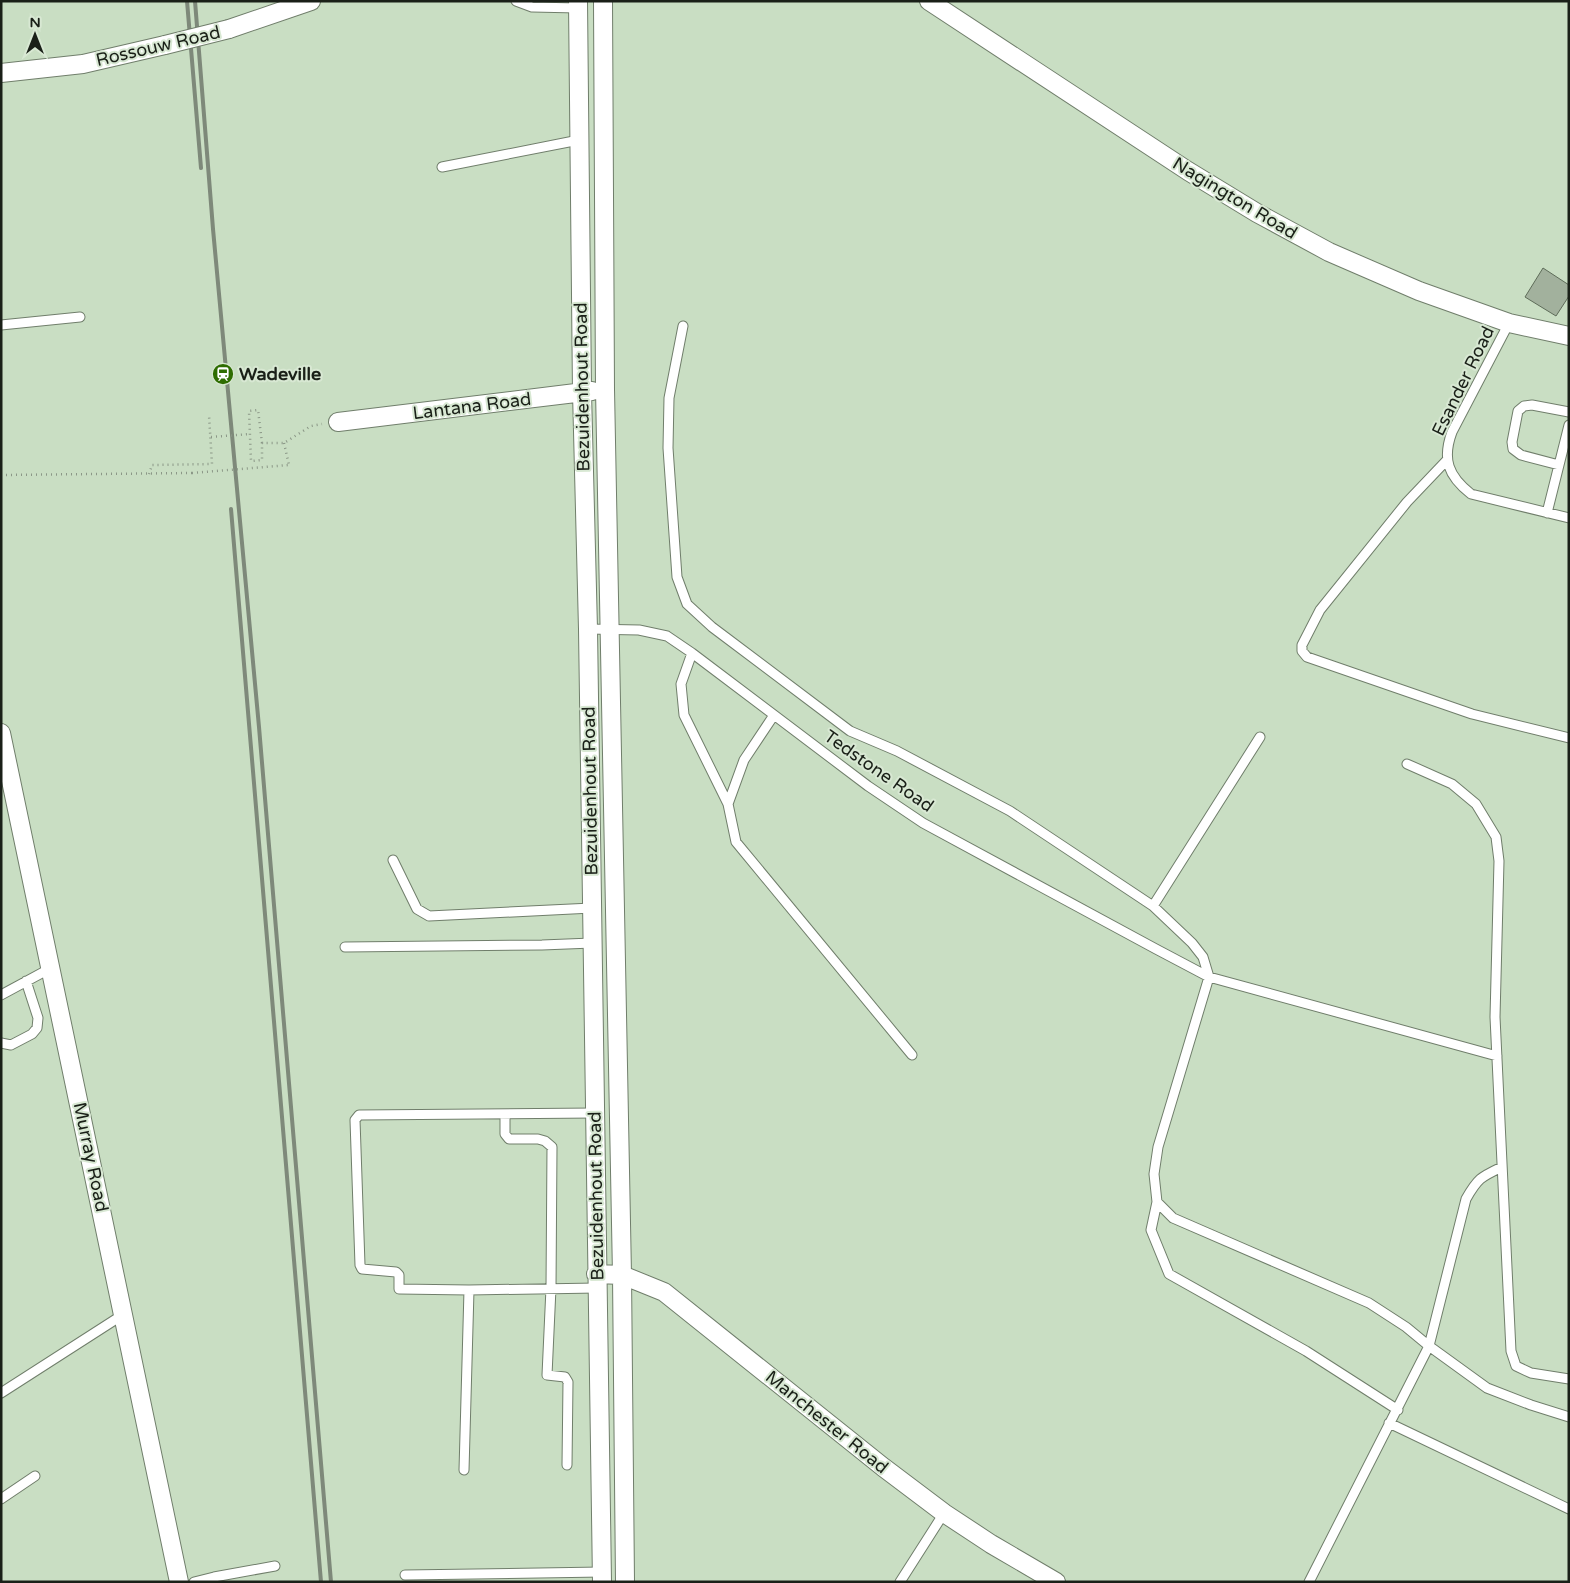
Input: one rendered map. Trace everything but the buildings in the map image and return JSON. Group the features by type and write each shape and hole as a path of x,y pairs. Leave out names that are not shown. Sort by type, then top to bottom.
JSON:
{"street":[{"name":"Rossouw Road","path":"1,73 83,64 165,45 229,29 311,1"},
{"name":"Bezuidenhout Road","path":"603,1 605,389 622,1275 625,1582"},
{"name":"Nagington Road","path":"929,1 1188,171 1257,213 1329,252 1419,291 1509,323 1569,336"},
{"name":"Bezuidenhout Road","path":"578,4 582,392 588,629 596,1281 602,1572"},
{"path":"579,140 604,138"},
{"name":"Lantana Road","path":"338,422 605,389"},
{"path":"586,564 609,563"},
{"name":"Murray Road","path":"1,733 180,1582"},
{"path":"592,904 614,901"},
{"path":"595,1108 618,1102"},
{"name":"Manchester Road","path":"596,1281 622,1275 664,1292 883,1468 944,1513 1056,1582"},
{"path":"602,1572 625,1563"}],"lane":[{"path":"516,1 532,7 578,4"},
{"path":"442,167 579,140"},
{"path":"1,325 80,317"},
{"name":"Esander Road","path":"1509,323 1447,445 1447,460 1451,474 1471,494 1569,518"},
{"path":"683,326 670,398 668,448 677,577 687,604 712,627 850,731 897,751 1010,811 1153,906 1192,943 1203,957 1209,977 1158,1147 1154,1174 1157,1202 1151,1230 1169,1274 1306,1351 1398,1410"},
{"path":"1559,465 1521,455 1513,449 1512,442 1516,419 1518,411 1524,406 1532,405 1569,412"},
{"path":"1547,513 1569,425"},
{"path":"1447,460 1402,508 1320,610 1302,645 1302,651 1307,657 1472,714 1569,738"},
{"name":"Tedstone Road","path":"588,629 639,630 667,636 868,786 923,824 1209,977 1497,1056"},
{"path":"692,653 681,684 684,715 728,804 736,842 912,1055"},
{"path":"728,804 744,760 774,715"},
{"path":"1153,906 1260,736"},
{"path":"1407,764 1452,784 1476,804 1496,837 1499,860 1495,1017 1511,1351 1516,1366 1531,1373 1569,1379"},
{"path":"393,860 417,909 429,916 592,904"},
{"path":"345,947 592,943"},
{"path":"1,995 51,968"},
{"path":"1,1043 11,1045 32,1034 37,1028 38,1018 26,981"},
{"path":"595,1108 505,1114 360,1115 355,1120 360,1265 362,1269 396,1272 399,1275 399,1288 469,1290 551,1288 596,1281"},
{"path":"505,1114 505,1134 510,1139 545,1140 552,1147 551,1288 547,1375 565,1377 568,1382 567,1465"},
{"path":"1309,1582 1389,1423 1398,1410 1428,1346 1466,1198 1476,1181 1502,1167"},
{"path":"1157,1202 1173,1218 1369,1303 1406,1327 1428,1346 1487,1388 1569,1417"},
{"path":"464,1470 469,1290"},
{"path":"1,1393 124,1314"},
{"path":"1389,1423 1569,1509"},
{"path":"1,1499 35,1476"},
{"path":"900,1582 944,1513"},
{"path":"194,1582 275,1566"},
{"path":"405,1575 602,1572"}],"path":[{"path":"258,410 262,460 251,461 250,434 249,411 258,410"},
{"path":"149,474 152,464 212,464 210,415"},
{"path":"262,443 284,443 311,426 338,422"},
{"path":"211,437 250,434"},
{"path":"1,475 192,473 289,464 284,443"}],"shaded area":[{"path":"1,1 1569,1 1569,1582 1,1582"}],"railway":[{"path":"187,1 201,168"},
{"path":"195,1 213,229 259,727 331,1582"},
{"path":"231,509 321,1582"}],"place":[{"name":"Wadeville","path":"223,374"}]}
